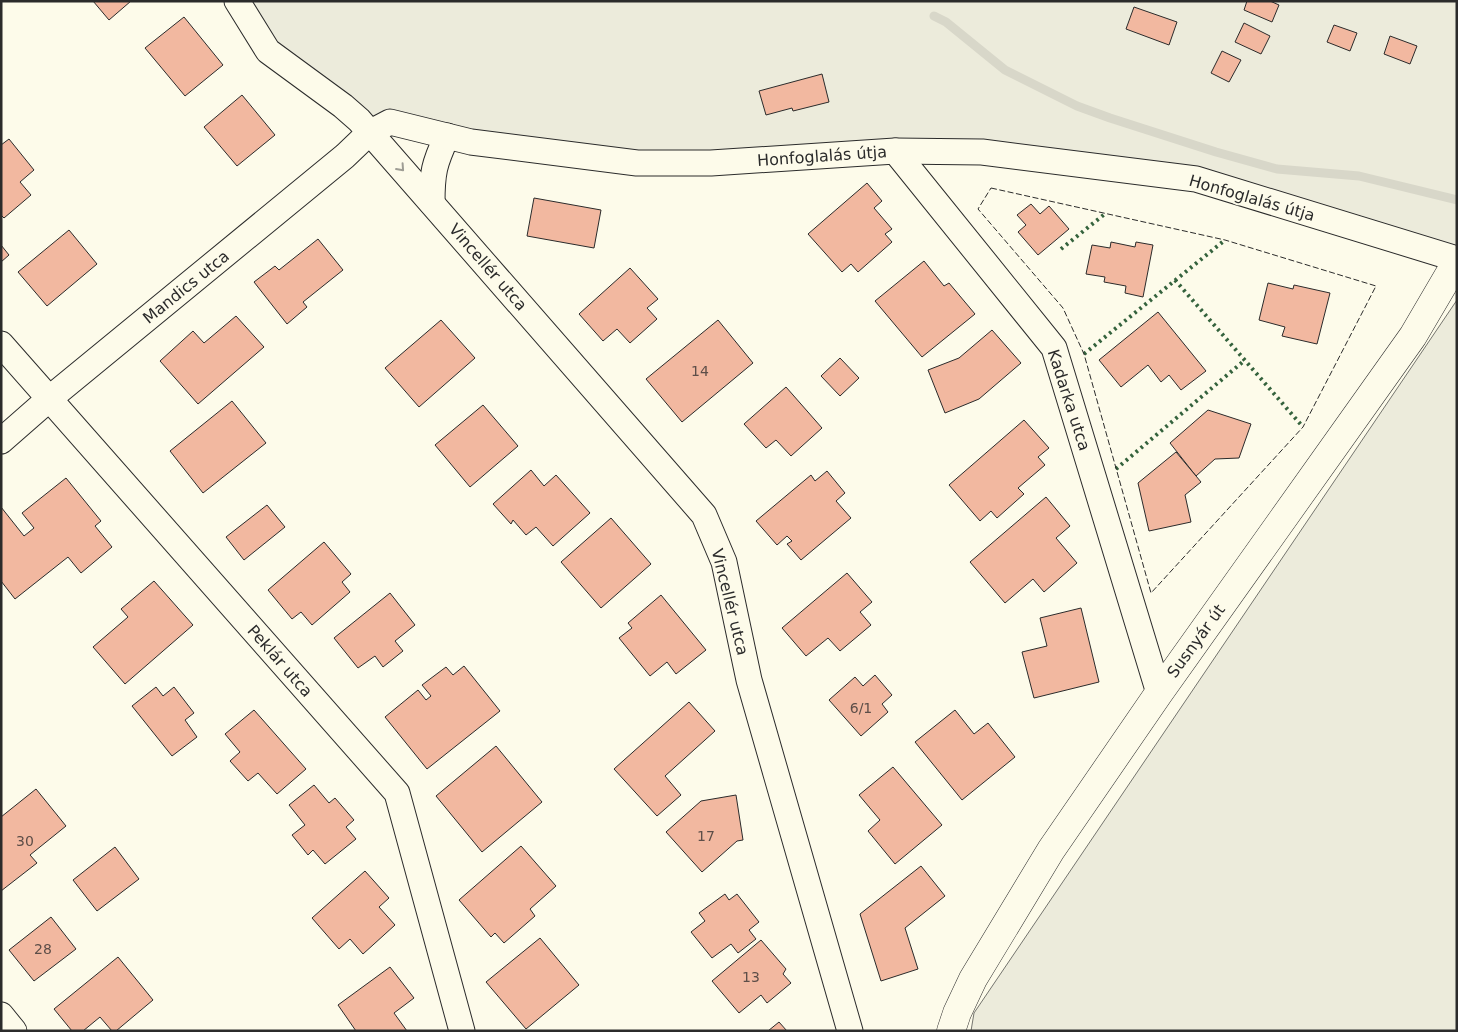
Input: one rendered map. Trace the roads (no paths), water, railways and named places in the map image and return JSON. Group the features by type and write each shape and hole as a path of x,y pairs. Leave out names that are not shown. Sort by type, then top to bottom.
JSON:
{"street":[{"path":"237,1 268,51 343,106 370,133"},
{"name":"Honfoglalás útja","path":"370,133 390,122 471,142 637,163 711,163 895,151 982,152 1196,179 1457,260"},
{"name":"Vincellér utca","path":"370,133 704,515 724,562 749,680 850,1031"},
{"name":"Mandics utca","path":"1,441 345,156 370,133"},
{"path":"432,203 432,179 436,160 447,136"},
{"name":"Kadarka utca","path":"895,151 1054,348 1159,694"},
{"name":"Susnyár út","path":"952,1031 973,979 1050,850 1413,336 1457,260"},
{"name":"Peklár utca","path":"1,344 397,793 462,1031"},
{"path":"1,1015 14,1031"}],"waterway":[{"path":"934,16 946,22 1005,70 1077,106 1110,118 1216,152 1277,169 1359,176 1457,200"}]}
